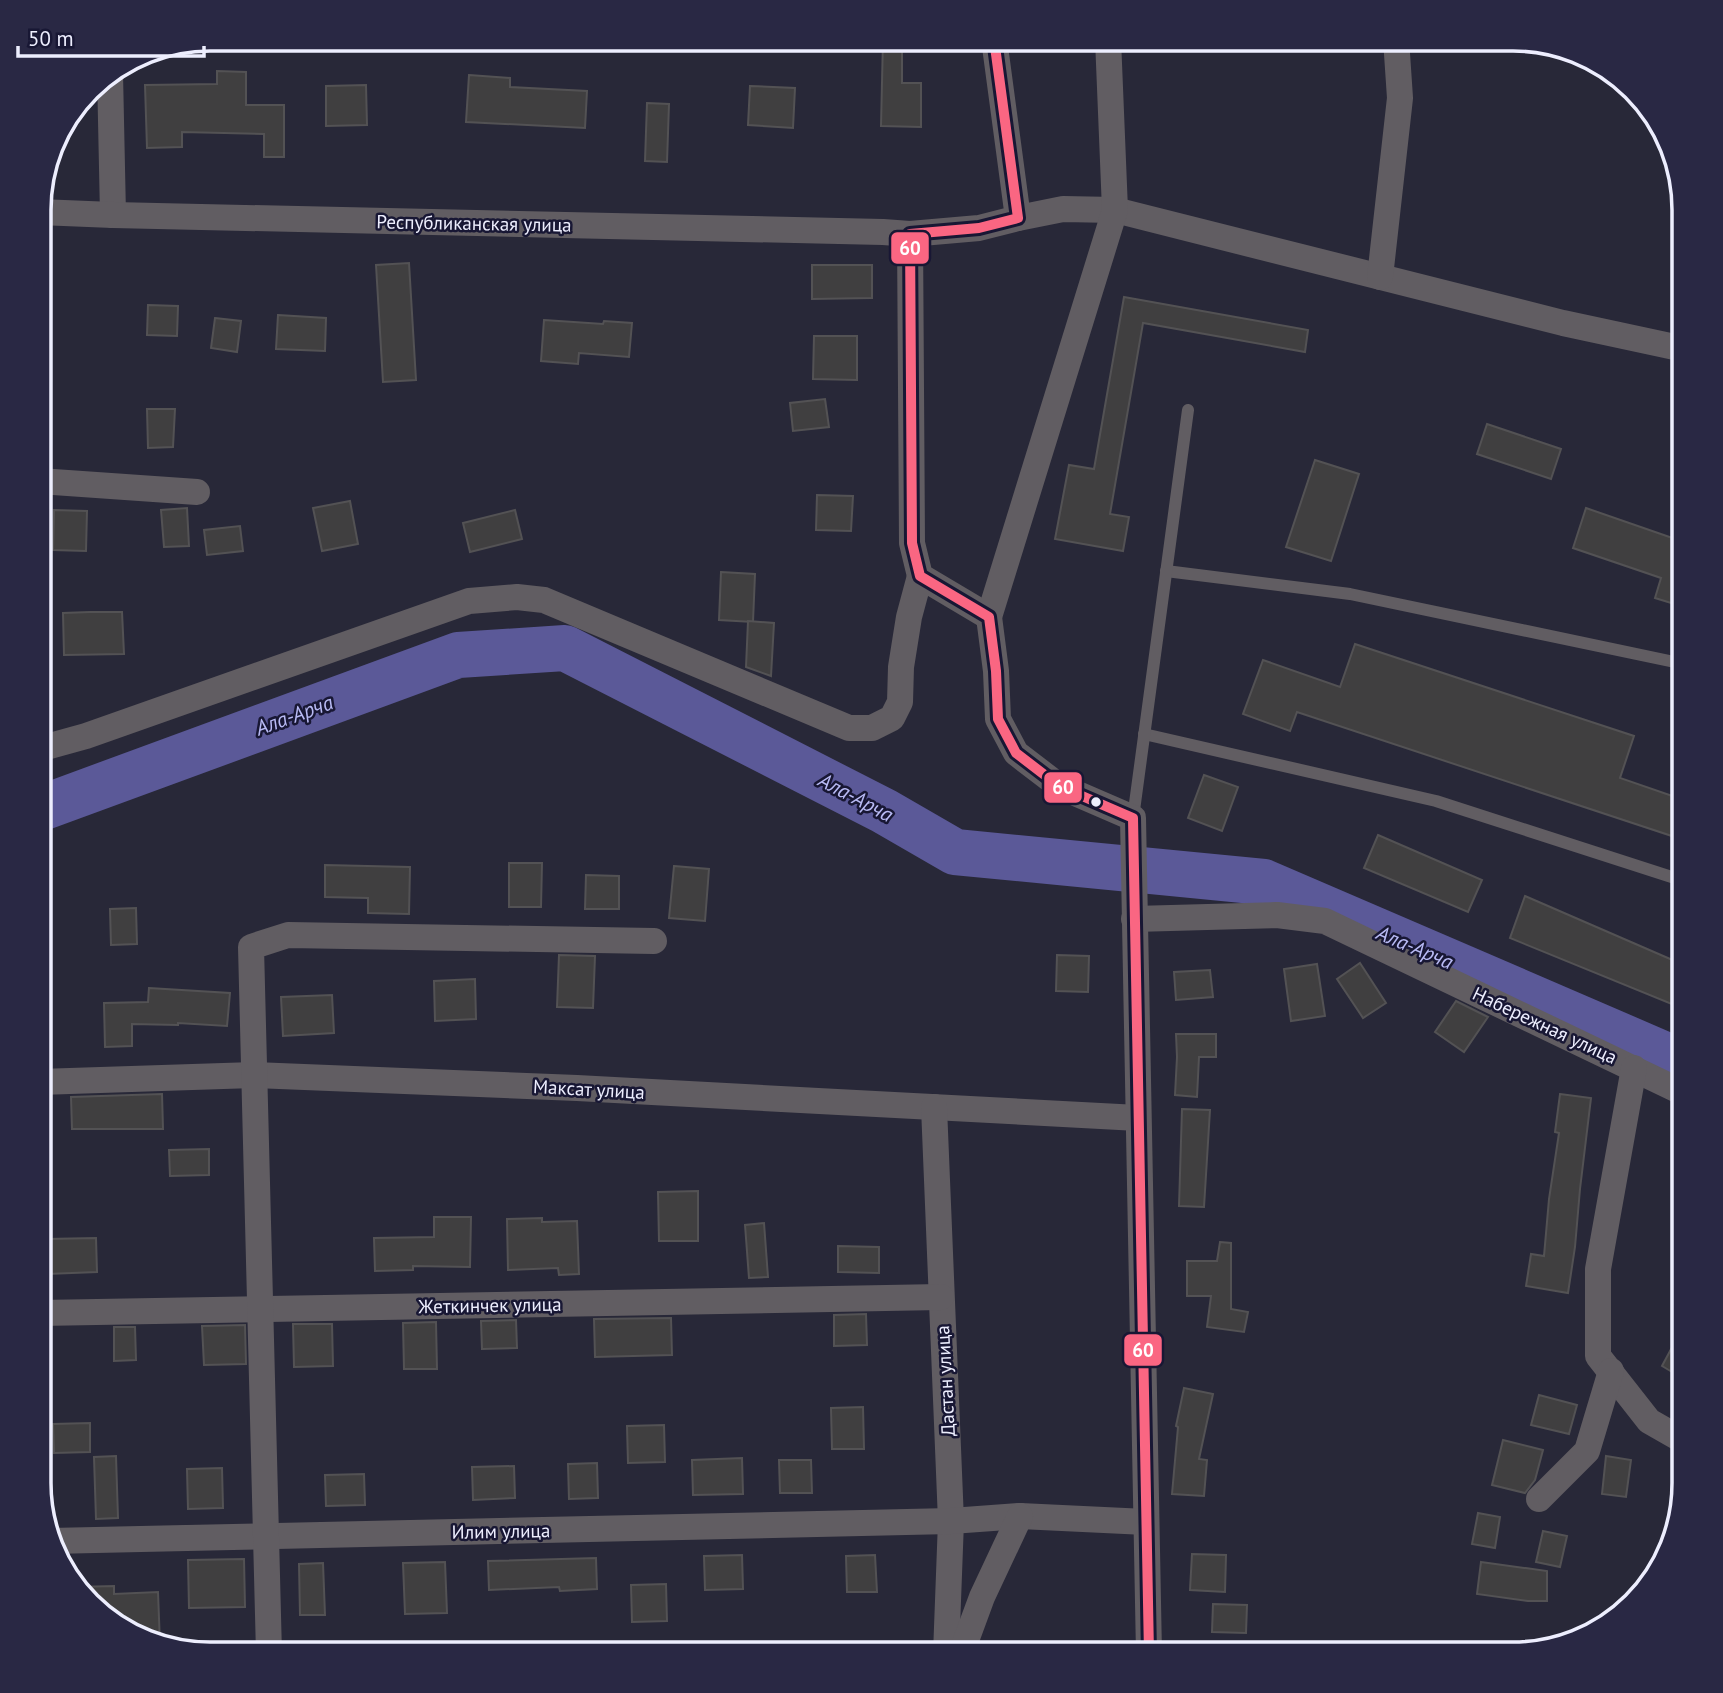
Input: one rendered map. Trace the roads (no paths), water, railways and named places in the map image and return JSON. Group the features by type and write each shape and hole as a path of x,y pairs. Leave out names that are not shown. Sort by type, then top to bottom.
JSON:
{"street":[{"path":"996,51 1018,218"},
{"path":"1108,51 1115,210 989,617 996,671 998,719 1016,753 1059,786 1133,818 1149,1642"},
{"path":"1380,277 1400,98 1397,51"},
{"path":"110,86 113,215"},
{"name":"Республиканская улица","path":"51,212 910,234 979,228 1063,209 1115,210 1563,323 1672,346"},
{"path":"51,746 86,736 469,601 517,597 544,600 849,727 872,728 892,718 900,702 901,667 909,617 920,576 912,543 910,234"},
{"path":"51,482 197,492"},
{"path":"920,576 989,617"},
{"name":"Набережная улица","path":"1134,919 1277,915 1325,921 1672,1087"},
{"path":"269,1642 251,947 288,935 654,941"},
{"name":"Набережная улица","path":"1634,1068 1598,1269 1598,1356 1649,1421 1672,1434"},
{"name":"Максат улица","path":"51,1082 254,1075 577,1088 1138,1118"},
{"name":"Дастан улица","path":"934,1107 951,1521 946,1642"},
{"name":"Жеткинчек улица","path":"51,1313 942,1297"},
{"path":"1539,1499 1587,1451 1611,1371"},
{"path":"965,1642 982,1597 1020,1516"},
{"name":"Илим улица","path":"62,1541 951,1521 1020,1516 1146,1522"}],"lane":[{"path":"1133,818 1188,410"},
{"path":"1166,571 1350,594 1672,661"},
{"path":"1144,734 1436,801 1672,877"}],"waterway":[{"name":"Ала-Арча","path":"51,805 458,655 565,648 884,811 955,852 1264,882 1672,1058"}]}
